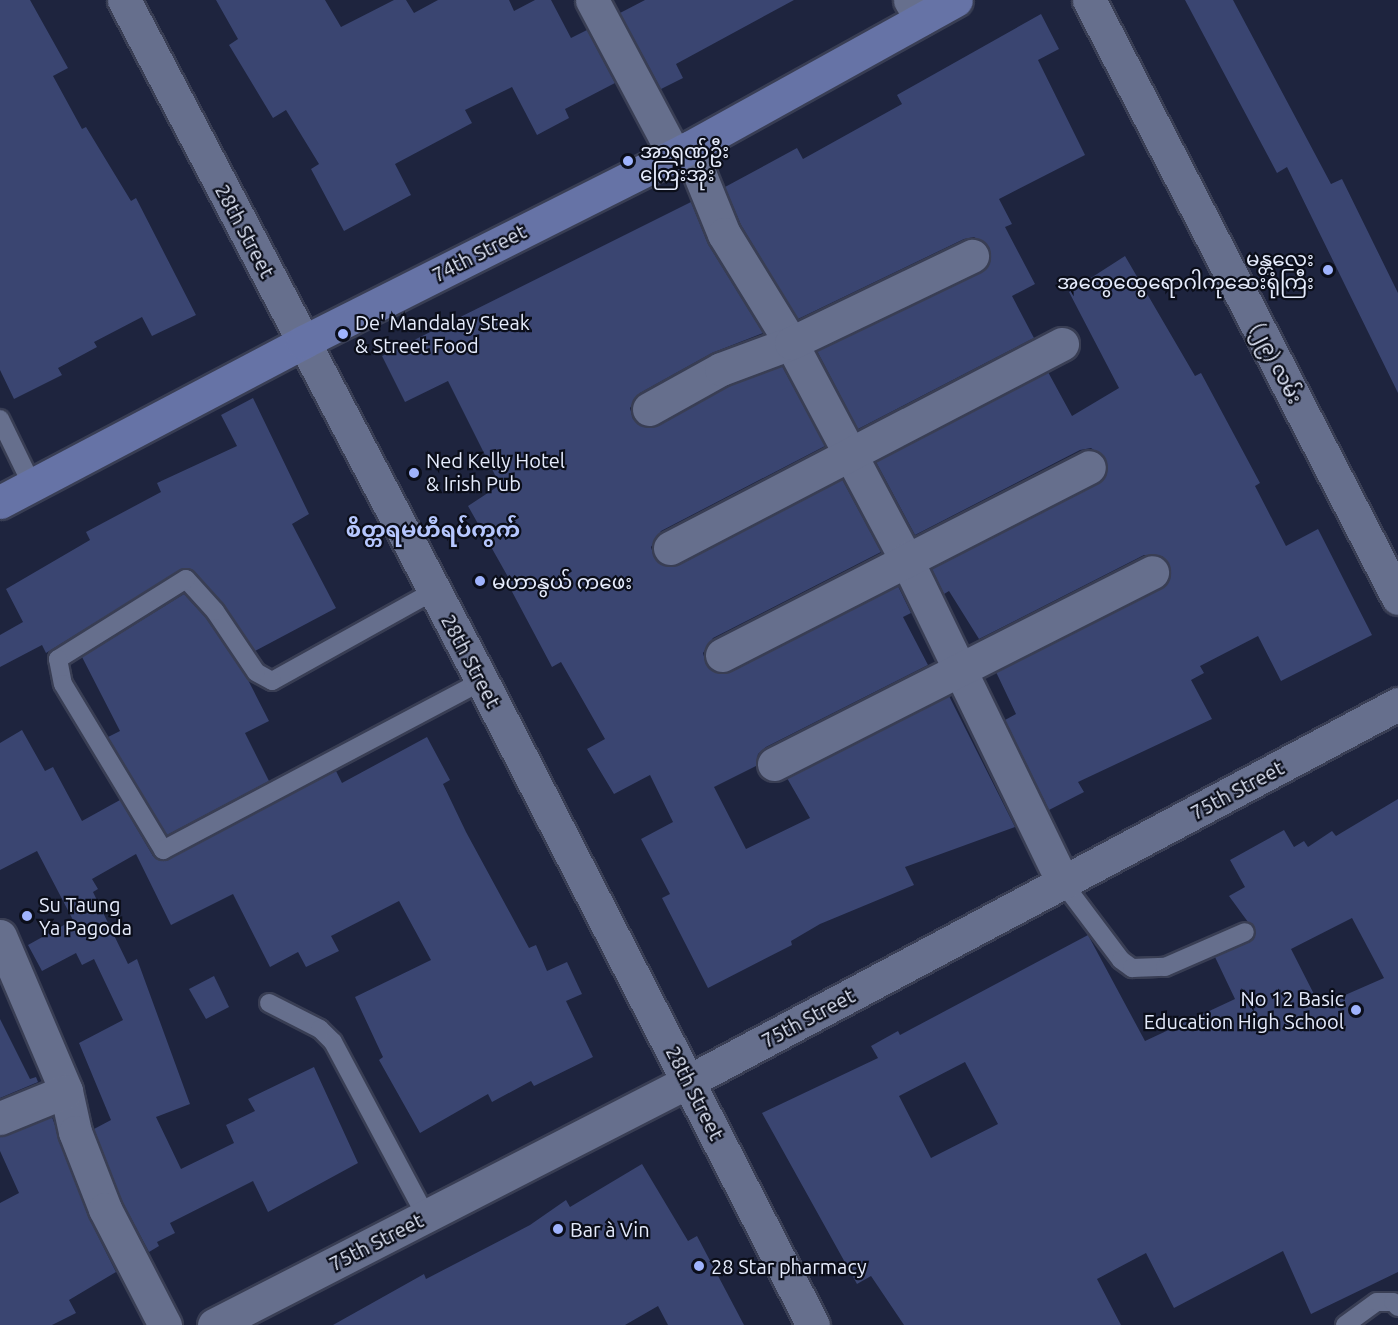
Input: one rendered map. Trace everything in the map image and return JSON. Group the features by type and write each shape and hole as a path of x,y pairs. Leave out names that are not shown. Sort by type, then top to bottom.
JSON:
{"street":[{"path":"592,0 681,151 724,234 791,343 848,455 906,559 957,670 1063,883"},
{"name":"74th Street","path":"0,502 303,342 681,151 916,10 956,0"},
{"name":"(၂၉) လမ်း","path":"1089,0 1398,598"},
{"name":"28th Street","path":"136,4 303,342 482,681 813,1325"},
{"path":"649,409 721,369 791,343 972,256"},
{"path":"670,548 1062,344"},
{"path":"722,655 1089,467"},
{"path":"774,764 1152,572"},
{"name":"75th Street","path":"222,1323 689,1081 1398,704"},
{"path":"0,936 66,1090 75,1132 105,1209 165,1325"},
{"path":"0,1118 66,1090"}],"lane":[{"path":"0,419 32,485"},
{"path":"434,591 272,681 256,672 215,611 186,579 58,659 63,684 163,850 482,681"},
{"path":"1063,883 1121,960 1132,968 1165,968 1245,932"},
{"path":"269,1004 320,1029 333,1042 426,1216"},
{"path":"1345,1325 1377,1302 1393,1302 1398,1307"}],"building":[{"path":"0,0 30,0 68,68 53,76 82,129 86,127 131,201 136,198 196,315 152,336 142,317 94,342 97,347 58,368 62,375 14,399 0,370"},
{"path":"216,0 325,0 341,27 394,0 406,0 414,13 438,0 509,0 514,11 535,0 551,0 571,38 587,30 615,83 565,109 569,118 537,135 512,87 465,110 472,123 395,164 411,195 344,231 311,169 319,164 286,110 273,118 229,45 238,39"},
{"path":"645,0 794,0 676,64 683,78 661,89 620,13"},
{"path":"1185,0 1233,0 1331,184 1342,179 1398,293 1398,393 1287,167 1277,173"},
{"path":"1041,14 1059,49 1038,60 1085,155 999,199 1012,224 1005,227 1035,284 1012,296 1034,338 858,429 817,351 980,273 991,258 989,247 974,237 964,239 798,319 741,225 725,187 797,148 803,159 902,104 897,95"},
{"path":"691,202 708,244 763,333 712,353 640,393 630,408 633,419 648,428 658,426 729,386 782,366 825,446 661,531 651,547 654,557 669,567 679,565 842,479 881,552 713,638 703,653 706,664 720,674 731,672 898,586 911,613 903,617 928,665 766,747 758,754 756,766 714,787 746,849 810,818 787,778 949,696 1015,827 905,867 914,885 820,924 791,941 792,945 708,988 662,898 670,894 641,839 673,822 650,775 614,794 587,749 605,739 561,662 552,667 509,586 512,584 468,506 500,485 448,381 405,402 382,356"},
{"path":"1125,256 1195,376 1201,373 1260,483 1255,486 1286,546 1318,529 1372,635 1281,681 1258,636 1200,666 1204,673 1191,680 1212,719 1078,782 1084,792 1049,810 1005,720 1016,714 996,672 1160,589 1168,582 1169,564 1162,556 1144,555 979,639 949,591 944,594 932,569 1098,484 1108,469 1105,458 1091,448 1080,450 915,535 876,462 1048,372 1072,416 1119,388 1069,292"},
{"path":"253,398 309,514 292,524 336,608 255,651 223,604 194,571 184,568 46,653 42,645 0,667 0,635 23,622 6,589 90,540 86,532 161,492 157,483 237,446 221,415"},
{"path":"184,594 206,618 248,680 269,721 245,733 269,781 167,835 108,737 120,731 82,657"},
{"path":"22,730 45,771 53,767 82,821 120,800 153,856 162,861 336,771 342,783 427,737 450,780 443,784 466,832 529,948 536,945 547,971 567,962 582,994 566,1001 593,1057 534,1086 531,1081 492,1102 488,1094 420,1133 379,1060 383,1057 355,997 431,960 399,901 331,936 339,951 306,967 298,952 270,967 233,894 171,925 136,854 92,879 98,889 93,892 128,964 137,959 190,1104 156,1117 181,1169 234,1143 226,1125 255,1111 248,1099 314,1067 358,1163 268,1212 253,1181 170,1223 175,1233 157,1242 159,1246 149,1252 122,1201 94,1129 111,1120 79,1043 123,1020 94,959 82,965 76,953 42,971 28,945 73,920 37,851 0,870 0,743"},
{"path":"1398,799 1398,1272 1311,1314 1283,1251 1174,1308 1146,1253 1097,1279 1121,1325 904,1325 871,1276 857,1284 762,1113 878,1058 871,1046 898,1031 900,1035 1088,935 1145,1041 1235,999 1215,957 1250,942 1256,933 1229,896 1245,887 1230,860 1284,830 1294,847 1304,841 1308,847 1332,831 1336,836","holes":["1352,918 1384,978 1320,1006 1291,949","965,1062 998,1124 931,1158 899,1096"]},
{"path":"214,976 229,1007 206,1019 189,989"},
{"path":"0,1019 30,1079 36,1077 38,1082 0,1098"},
{"path":"52,1117 88,1216 116,1272 69,1300 76,1313 52,1325 0,1325 0,1203 19,1193 0,1151 0,1136"},
{"path":"642,1164 688,1241 697,1236 744,1325 668,1325 658,1306 625,1325 333,1325 424,1274 426,1279 530,1225 566,1200 570,1207"}],"place":[{"name":"အာရုဏ်ဦး ကြေးအိုး","path":"628,161"},
{"name":"မန္တလေး အထွေထွေရောဂါကုဆေးရုံကြီး","path":"1328,270"},
{"name":"De' Mandalay Steak & Street Food","path":"343,334"},
{"name":"Ned Kelly Hotel & Irish Pub","path":"414,473"},
{"name":"မဟာနွယ် ကဖေး","path":"480,581"},
{"name":"Su Taung Ya Pagoda","path":"27,916"},
{"name":"No 12 Basic Education High School","path":"1356,1010"},
{"name":"Bar à Vin","path":"558,1229"},
{"name":"28 Star pharmacy","path":"699,1266"}],"district":[{"name":"စိတ္တရမဟီရပ်ကွက်","path":"433,529"}]}
